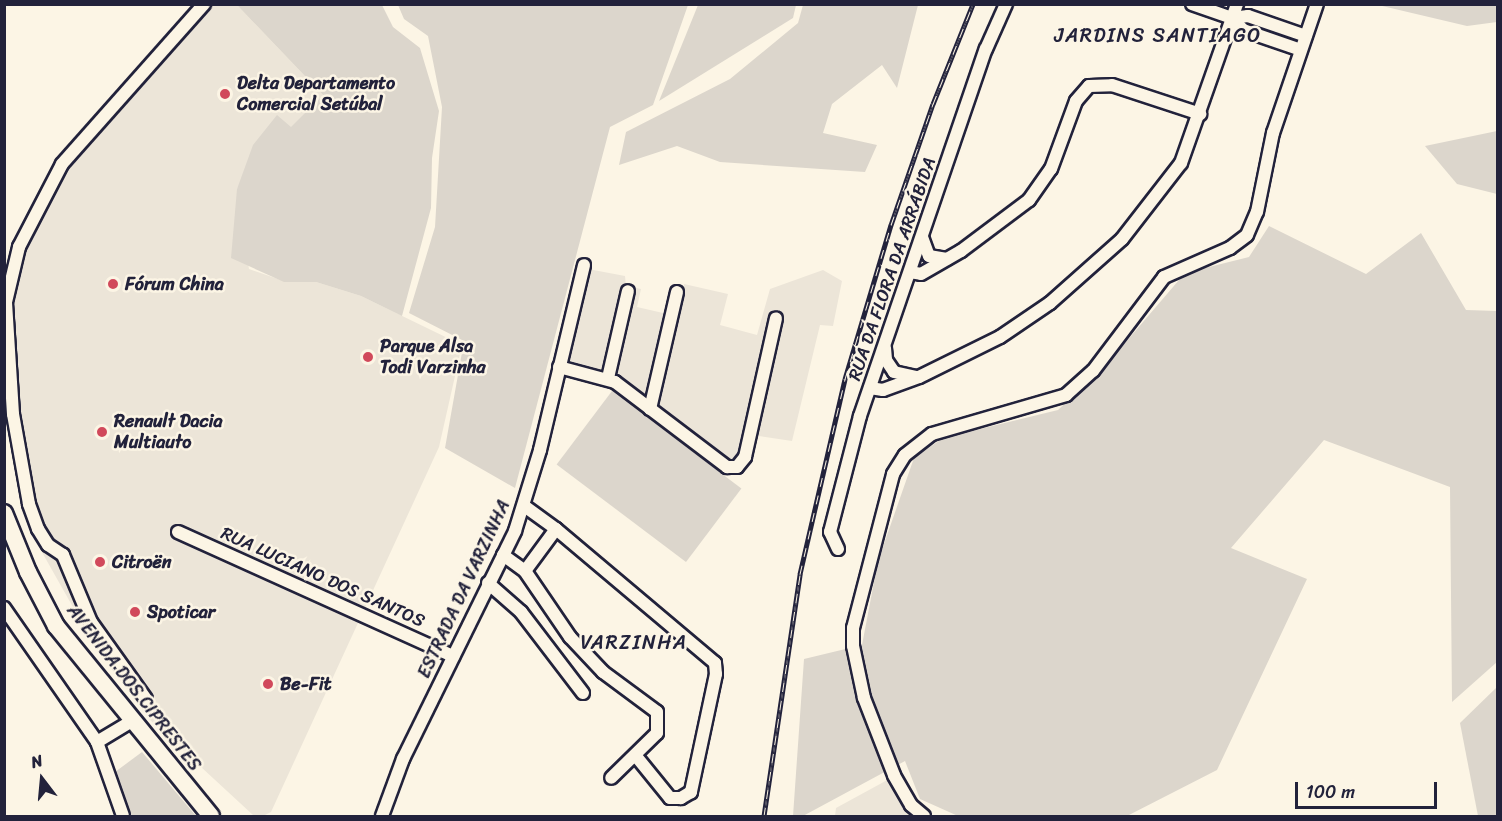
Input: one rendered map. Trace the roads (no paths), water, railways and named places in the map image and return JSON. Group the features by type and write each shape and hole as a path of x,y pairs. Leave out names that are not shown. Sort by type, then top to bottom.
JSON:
{"main road":[{"name":"AVENIDA DOS CIPRESTES","path":"4,513 28,572 56,626 211,816"}],"street":[{"path":"146,699 91,622 63,555 48,544 38,529 16,436 5,321 7,289 19,247 56,173 87,133 204,4"},
{"name":"RUA DA FLORA DA ARRÁBIDA","path":"838,549 830,532 870,388 989,41 1006,4"},
{"path":"1192,4 1232,18 1248,16 1306,36"},
{"path":"870,388 882,390 919,377 1019,325 1104,257 1173,177 1200,114 1237,4"},
{"path":"924,816 911,805 894,775 864,698 853,646 853,628 892,474 905,455 932,434 1066,395 1093,371 1164,277 1230,248 1247,235 1257,212 1273,133 1317,4"},
{"path":"1232,18 1243,30 1301,50"},
{"path":"1283,43 1288,30"},
{"path":"910,272 921,274 948,259 1012,215 1039,188 1056,158 1076,101 1089,86 1112,85 1200,114"},
{"path":"922,237 929,256 948,259"},
{"name":"ESTRADA DA VARZINHA","path":"382,816 402,759 503,555 524,506 584,265"},
{"path":"608,378 628,291"},
{"path":"650,409 677,292"},
{"path":"560,367 608,378 727,467 741,465 776,318"},
{"path":"885,344 886,360 894,372 919,377"},
{"path":"524,506 556,529 715,663 716,674 691,792 681,798 670,798 635,754"},
{"path":"525,571 556,529"},
{"name":"RUA LUCIANO DOS SANTOS","path":"178,532 453,656"},
{"path":"503,555 525,571 570,637 603,672 657,712 657,733 611,778"},
{"path":"488,583 521,612 583,693"},
{"path":"4,608 97,742 123,816"},
{"path":"97,742 132,721"}],"railway":[{"path":"764,816 800,574 845,379 891,225 933,104 973,4"}],"place":[{"name":"Delta Departamento Comercial Setúbal","path":"225,94"},
{"name":"Fórum China","path":"113,284"},
{"name":"Parque Alsa Todi Varzinha","path":"368,357"},
{"name":"Renault Dacia Multiauto","path":"102,432"},
{"name":"Citroën","path":"100,562"},
{"name":"Spoticar","path":"135,612"},
{"name":"Be-Fit","path":"268,684"}],"district":[{"name":"JARDINS SANTIAGO","path":"1158,35"},
{"name":"VARZINHA","path":"634,642"}]}
